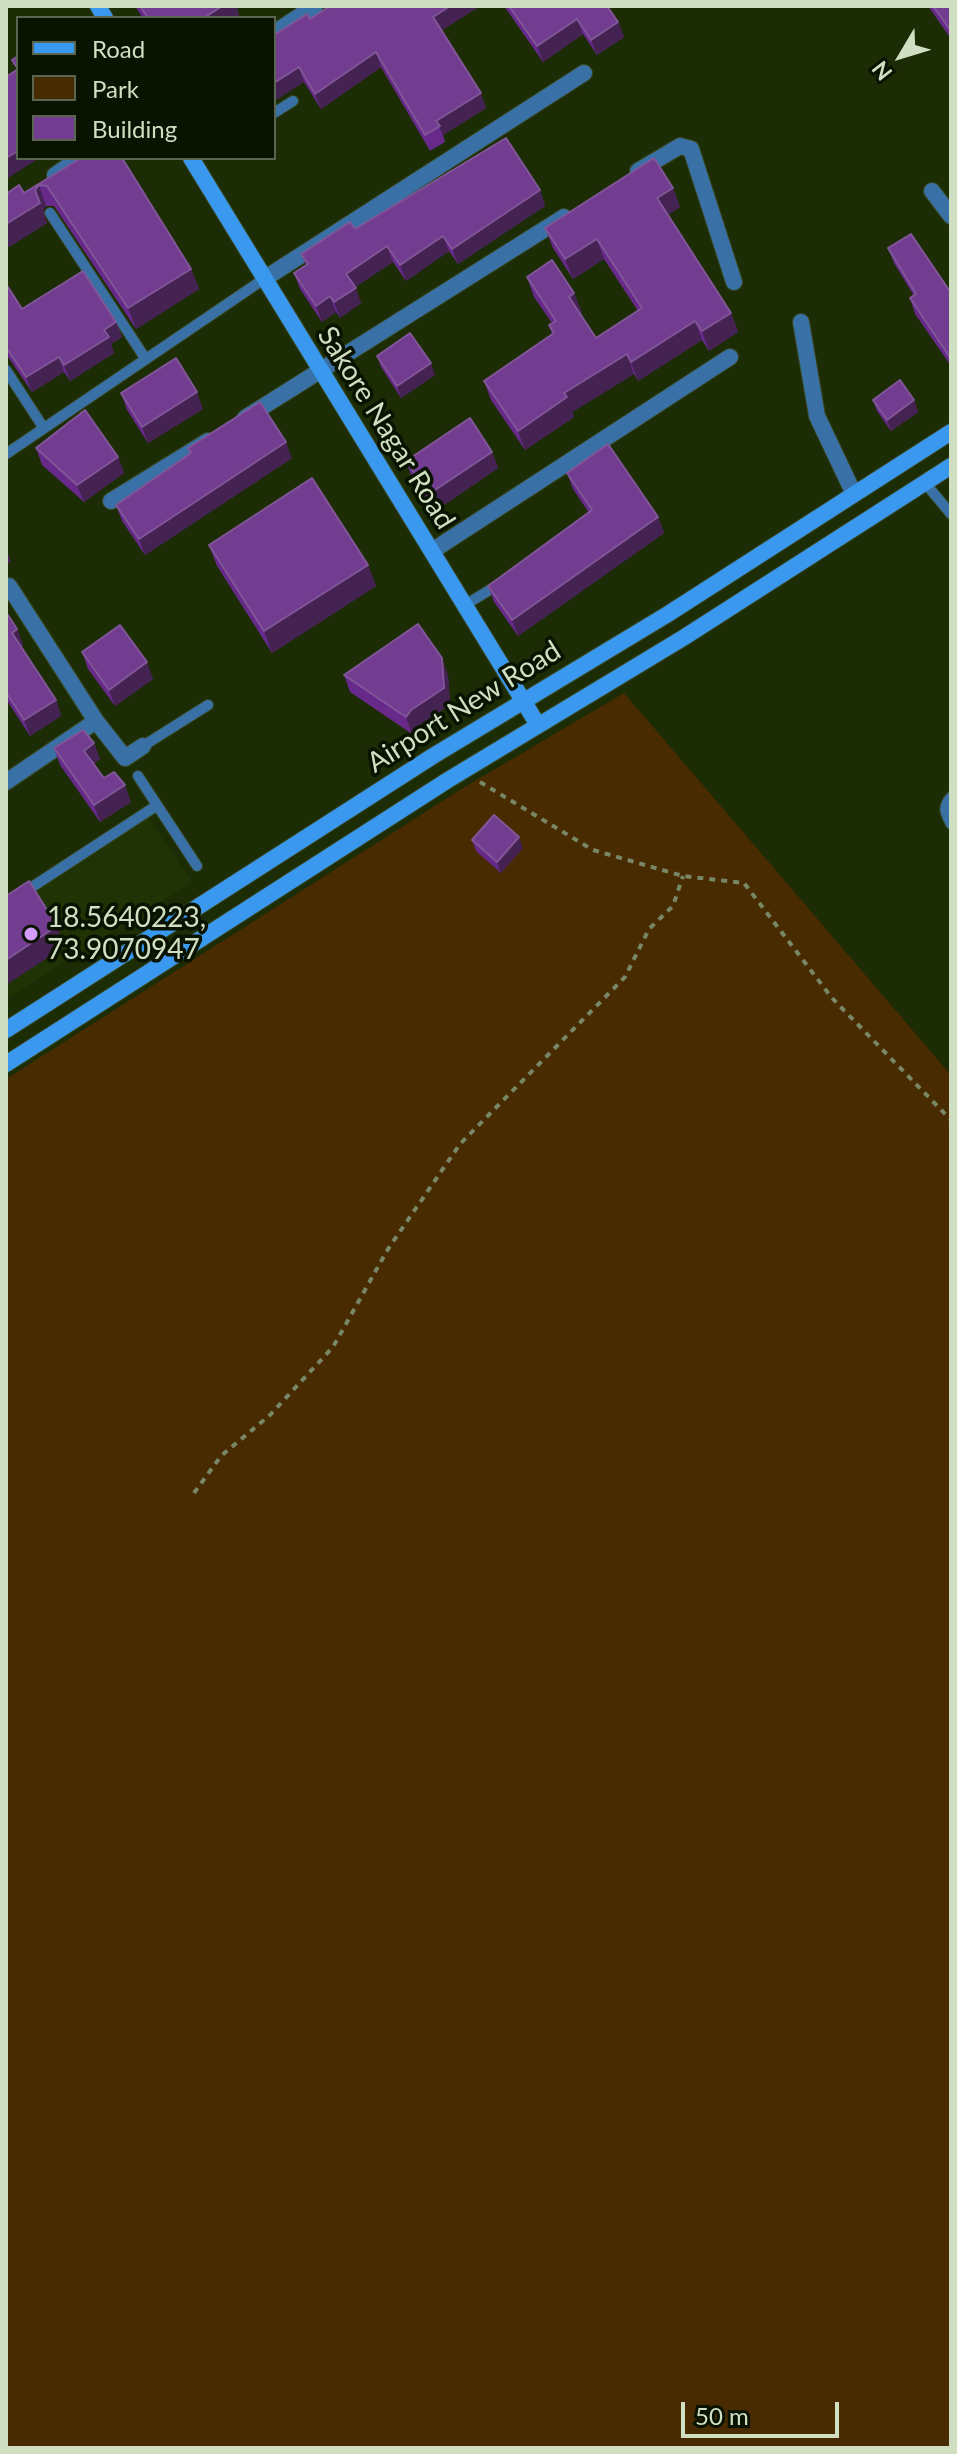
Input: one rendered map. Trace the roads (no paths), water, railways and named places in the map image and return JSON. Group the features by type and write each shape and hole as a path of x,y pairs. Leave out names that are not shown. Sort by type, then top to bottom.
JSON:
{"main road":[{"name":"Sakore Nagar Road","path":"196,160 264,279 538,725"},
{"name":"Airport New Road","path":"6,1030 523,700 951,432"},
{"name":"Airport New Road","path":"6,1064 462,772 683,638 951,466"}],"street":[{"path":"276,32 315,6"},
{"path":"264,279 584,73"},
{"path":"629,177 674,148 687,146 691,149 734,282"},
{"path":"45,181 77,160"},
{"path":"932,191 951,216"},
{"path":"111,501 577,209"},
{"path":"801,322 817,416 854,494"},
{"path":"432,551 730,357"},
{"path":"9,586 96,721 125,758 143,746"},
{"path":"6,782 96,721"}],"lane":[{"path":"276,112 293,101"},
{"path":"50,213 145,358"},
{"path":"6,454 264,279"},
{"path":"6,370 43,427"},
{"path":"925,483 951,514"},
{"path":"465,605 514,575"},
{"path":"143,746 208,705"},
{"path":"138,776 197,866"},
{"path":"951,797 945,804 945,813 951,824"},
{"path":"6,904 156,806"}],"place":[{"name":"18.5640223, 73.9070947","path":"31,934"}]}
